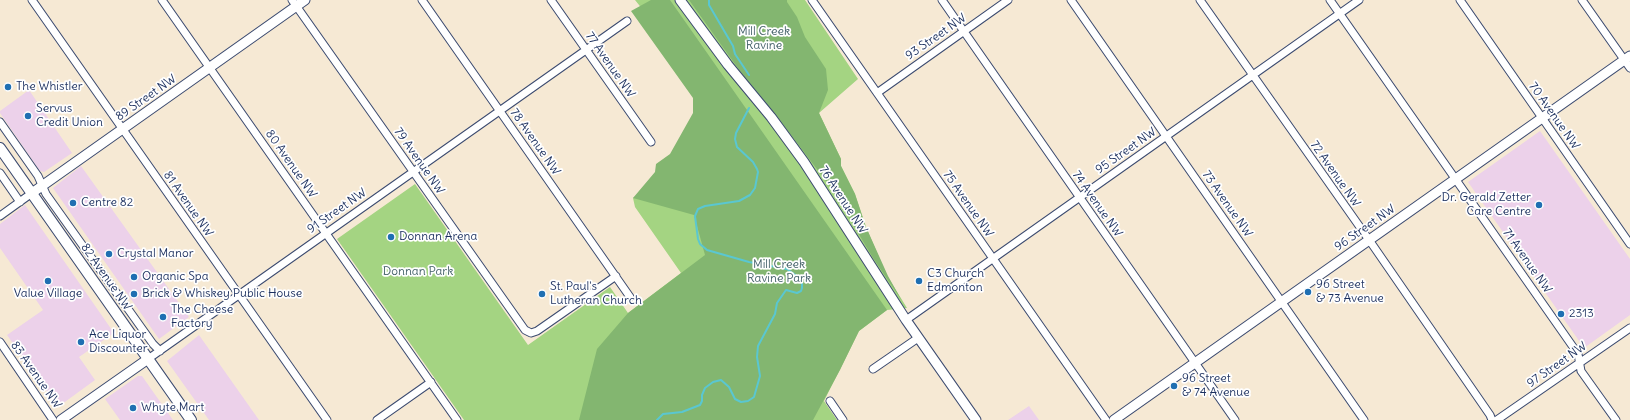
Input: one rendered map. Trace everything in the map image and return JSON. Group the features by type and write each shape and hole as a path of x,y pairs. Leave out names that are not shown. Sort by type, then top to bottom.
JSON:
{"main road":[{"name":"82 Avenue NW","path":"0,148 191,420"}],"street":[{"name":"81 Avenue NW","path":"32,0 327,420"},
{"name":"80 Avenue NW","path":"162,0 457,420"},
{"name":"89 Street NW","path":"0,216 210,67 294,3 305,0"},
{"name":"78 Avenue NW","path":"422,0 630,297"},
{"name":"77 Avenue NW","path":"551,0 651,142"},
{"name":"76 Avenue NW","path":"680,0 728,65 771,117 804,162 906,320 976,420"},
{"name":"75 Avenue NW","path":"812,0 1106,420"},
{"name":"74 Avenue NW","path":"942,0 1235,420"},
{"name":"93 Street NW","path":"877,93 1008,0"},
{"name":"73 Avenue NW","path":"1071,0 1364,420"},
{"name":"72 Avenue NW","path":"1200,0 1486,408 1492,420"},
{"name":"71 Avenue NW","path":"1330,0 1578,354 1581,371 1616,420"},
{"name":"95 Street NW","path":"906,320 1359,0"},
{"name":"70 Avenue NW","path":"1460,0 1630,244"},
{"path":"1582,0 1627,58 1630,68"},
{"name":"79 Avenue NW","path":"294,3 523,328 529,332 537,331 616,276"},
{"name":"91 Street NW","path":"61,420 627,21"},
{"name":"96 Street NW","path":"1114,420 1627,58"},
{"name":"82 Avenue NW","path":"0,122 38,176 46,194 148,338 160,351"},
{"path":"0,173 20,202"},
{"name":"97 Street NW","path":"1497,420 1630,328"},
{"path":"873,369 918,338"},
{"name":"83 Avenue NW","path":"0,342 53,420"},
{"path":"377,420 431,382"},
{"path":"830,401 843,420"}],"shaded area":[{"path":"29,90 72,153 44,172 40,171 0,113 0,111"},
{"path":"1540,131 1630,259 1630,315 1584,348 1468,182"},
{"path":"81,166 189,317 159,339 53,188"},
{"path":"25,205 114,333 79,357 95,380 58,407 7,335 43,310 0,248 0,224"},
{"path":"199,335 259,420 209,420 167,361"},
{"path":"138,376 142,376 173,420 120,420 105,399"},
{"path":"1029,406 1039,420 1008,420"}],"green space":[{"name":"Mill Creek Ravine Park","path":"635,0 805,0 858,79 819,113 841,159 841,166 855,194 866,227 886,274 907,308 887,310 859,331 824,401 837,420 464,420 337,239 415,184 528,345 610,287 628,313 681,273 635,207 633,198 674,169 728,116"},
{"name":"Mill Creek Ravine Park","path":"651,0 670,0 887,310 859,331 813,420 579,420 597,349 628,313 705,255 694,215 633,198 655,172 656,164 670,154 693,113 693,98 631,11"},
{"name":"Mill Creek Ravine","path":"689,0 787,0 797,17 805,37 826,69 828,90 819,113 841,159 841,166 855,194 866,227 888,276 902,301 873,258 832,189 745,78"}],"waterway":[{"path":"709,0 709,5 733,46 735,54 749,75"},
{"path":"657,420 663,414 682,412 700,405 705,388 713,382 721,380 729,387 735,399 741,402 748,401 754,397 760,376 757,357 758,346 775,314 777,303 786,290 797,293 801,291 802,288 802,284 798,277 787,269 749,262 707,250 700,244 698,239 695,216 698,209 705,206 739,201 750,195 755,188 758,172 757,169 753,162 737,147 735,139 736,133 749,108"}],"place":[{"name":"The Whistler","path":"8,87"},
{"name":"Servus Credit Union","path":"28,116"},
{"name":"Centre 82","path":"73,203"},
{"name":"Dr. Gerald Zetter Care Centre","path":"1539,205"},
{"name":"Donnan Arena","path":"391,237"},
{"name":"Crystal Manor","path":"109,254"},
{"name":"Organic Spa","path":"134,277"},
{"name":"Value Village","path":"48,281"},
{"name":"C3 Church Edmonton","path":"919,281"},
{"name":"96 Street & 73 Avenue","path":"1308,292"},
{"name":"Brick & Whiskey Public House","path":"134,294"},
{"name":"St. Paul's Lutheran Church","path":"542,294"},
{"name":"2313","path":"1561,314"},
{"name":"The Cheese Factory","path":"163,317"},
{"name":"Ace Liquor Discounter","path":"81,342"},
{"name":"96 Street & 74 Avenue","path":"1174,386"},
{"name":"Whyte Mart","path":"133,408"}],"park label":[{"name":"Donnan Park","path":"418,272"}]}
